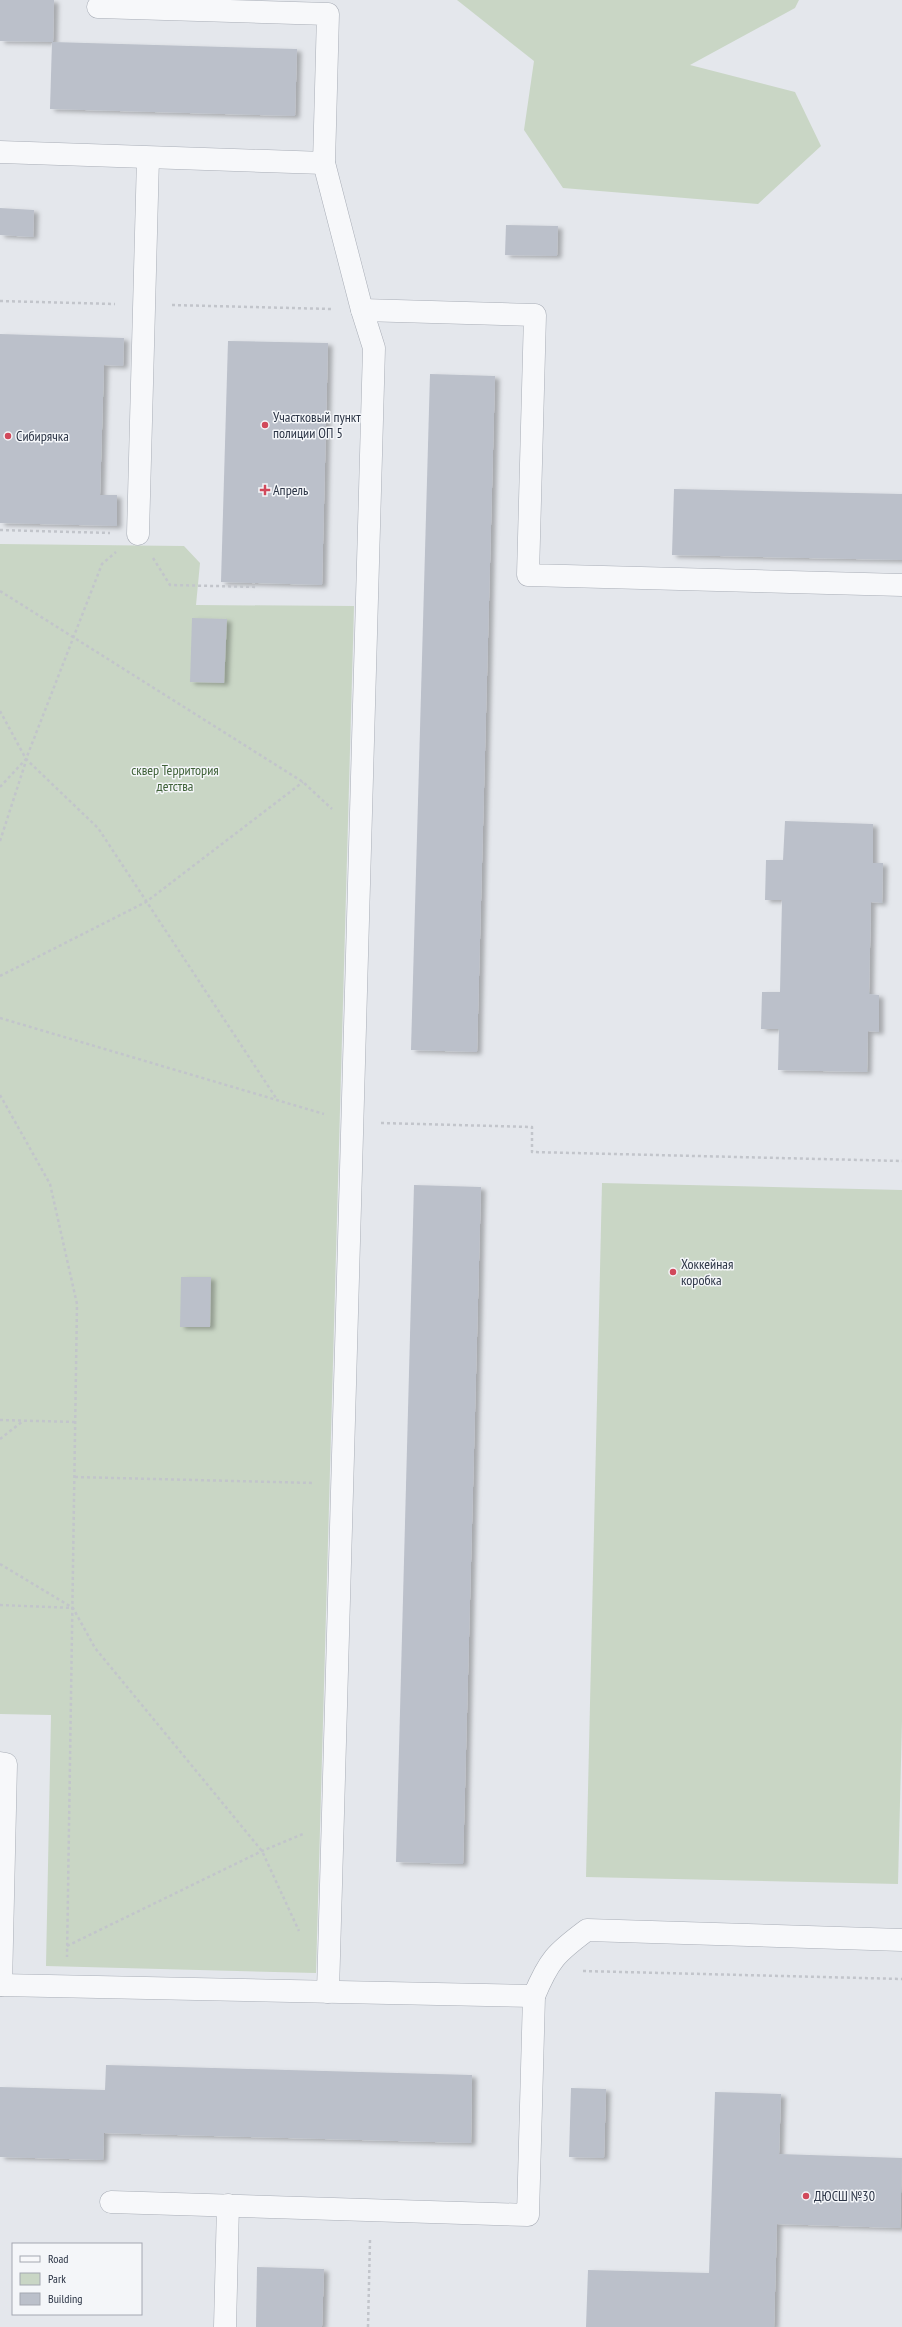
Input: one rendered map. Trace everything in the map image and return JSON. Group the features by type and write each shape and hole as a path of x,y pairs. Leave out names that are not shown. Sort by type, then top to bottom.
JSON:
{"street":[{"path":"98,7 328,14 324,163 362,310 374,348 351,1122 328,1992"},
{"path":"0,152 324,163"},
{"path":"138,534 148,158"},
{"path":"362,310 535,315 528,575 902,585"},
{"path":"0,1763 6,1764 0,1985 66,1985 534,1996"},
{"path":"110,2202 528,2215 534,1996 545,1970 560,1949 587,1930 902,1940"},
{"path":"225,2327 228,2205"}],"path":[{"path":"0,301 362,310"},
{"path":"0,530 138,534"},
{"path":"0,841 26,759 102,564 138,534"},
{"path":"170,585 258,587"},
{"path":"0,590 303,782 360,835"},
{"path":"0,711 26,759 98,828 278,1101"},
{"path":"0,787 26,759"},
{"path":"0,976 146,902 303,782"},
{"path":"0,1018 351,1122 532,1127 532,1152 902,1161"},
{"path":"0,1095 50,1184 77,1304 66,1985"},
{"path":"0,1420 75,1422"},
{"path":"0,1440 24,1420"},
{"path":"75,1477 342,1484"},
{"path":"0,1564 73,1608 95,1648 262,1851 301,1936"},
{"path":"0,1605 73,1608"},
{"path":"67,1946 262,1851 333,1821"},
{"path":"368,2327 371,2210"}],"green space":[{"path":"457,0 799,0 795,8 690,65 795,92 821,146 758,204 563,188 524,130 534,61"},
{"name":"сквер Территория детства","path":"0,544 184,546 200,563 196,605 354,606 316,1973 46,1966 51,1715 0,1714"},
{"path":"602,1183 902,1190 902,1721 898,1884 586,1877"}],"building":[{"path":"0,0 54,0 53,42 0,41"},
{"path":"52,42 297,49 295,116 50,109"},
{"path":"0,208 34,210 33,237 0,235"},
{"path":"506,225 558,226 557,256 505,255"},
{"path":"0,334 124,338 123,366 104,365 100,495 117,495 117,526 0,523"},
{"path":"228,341 328,343 322,585 221,582"},
{"path":"430,374 495,376 477,1052 411,1050"},
{"path":"674,489 902,494 902,560 672,555"},
{"path":"192,618 227,619 224,683 190,682"},
{"path":"785,821 873,824 873,863 883,863 882,903 871,902 869,994 879,995 879,1032 868,1031 867,1072 778,1070 779,1029 761,1029 762,992 780,992 782,900 765,900 766,860 783,860"},
{"path":"414,1185 481,1187 463,1864 396,1862"},
{"path":"181,1277 211,1277 210,1327 180,1327"},
{"path":"106,2065 472,2075 471,2143 104,2133 103,2160 0,2157 0,2087 105,2090"},
{"path":"571,2088 606,2089 604,2158 569,2157"},
{"name":"ДЮСШ №30","path":"715,2092 781,2094 779,2154 902,2158 900,2228 777,2224 774,2327 586,2327 588,2270 709,2273"},
{"path":"257,2267 324,2269 322,2327 256,2327"}],"place":[{"name":"Участковый пункт полиции ОП 5","path":"265,425"},
{"name":"Сибирячка","path":"8,436"},
{"name":"Апрель","path":"265,490"},
{"name":"Хоккейная коробка","path":"673,1272"},
{"name":"ДЮСШ №30","path":"806,2196"}]}
